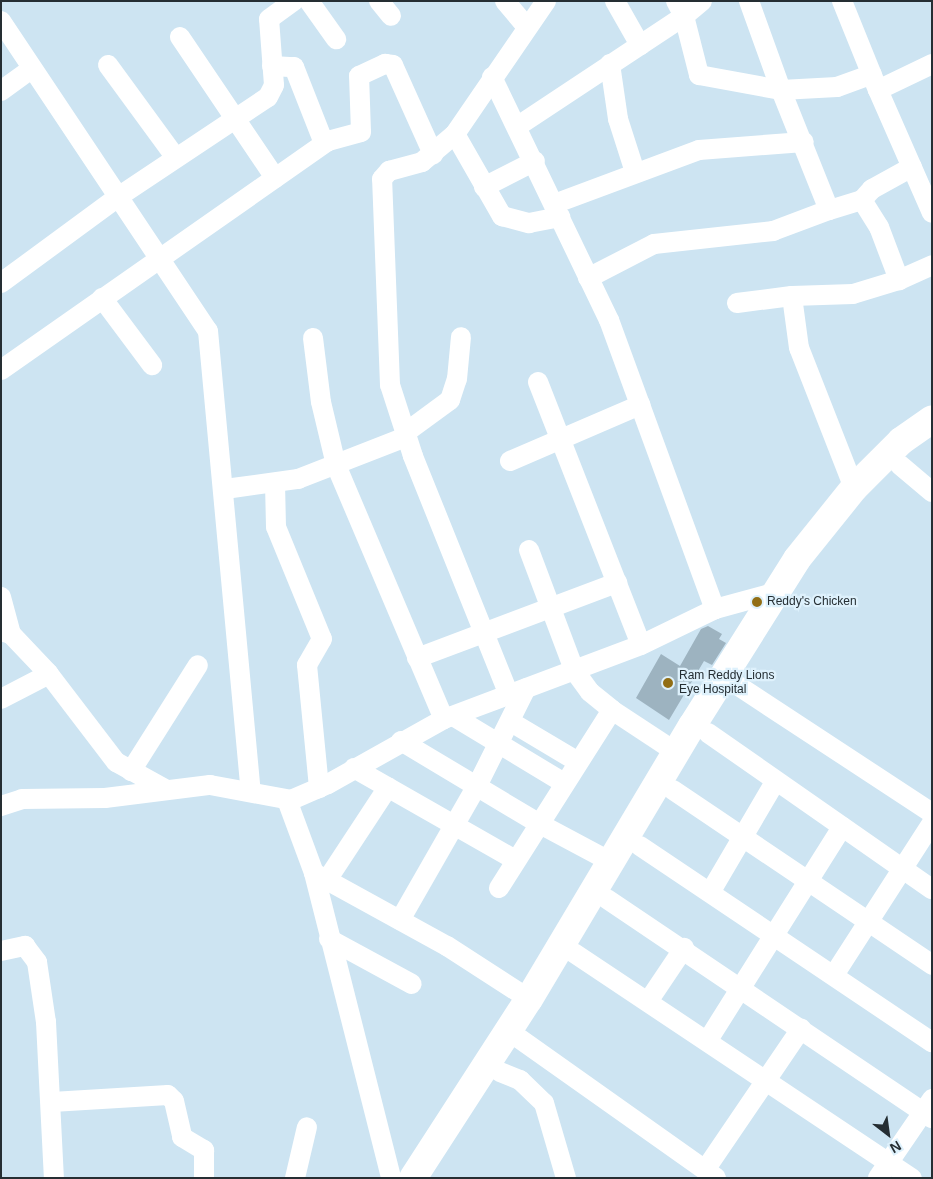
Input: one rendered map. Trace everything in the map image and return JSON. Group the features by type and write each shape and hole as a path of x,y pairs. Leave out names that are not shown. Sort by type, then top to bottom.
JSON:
{"highway":[{"path":"413,1178 529,999 613,863 676,752 797,559 854,488 902,441 932,418"},
{"path":"433,1178 607,900 737,685 842,521 900,465 932,443"}],"street":[{"path":"4,275 234,120 272,92 270,19 294,1"},
{"path":"309,1 336,39"},
{"path":"505,1 528,27"},
{"path":"400,920 511,722 518,692 483,633 405,435 390,384 382,179 389,171 433,154 455,134 492,77 546,1"},
{"path":"615,1 640,45"},
{"path":"518,126 640,45 680,8 702,1"},
{"path":"749,1 781,90 804,142 829,210"},
{"path":"842,1 932,213"},
{"path":"680,8 699,75 781,90 837,87 875,82 932,64"},
{"path":"1,21 30,70 160,256 208,331 225,489 252,791"},
{"path":"180,37 234,120 275,178"},
{"path":"1,370 160,256 328,141 360,132 359,76 385,64 393,65 433,154"},
{"path":"610,64 618,119 635,172"},
{"path":"108,65 176,158"},
{"path":"272,66 294,67 322,138 328,141"},
{"path":"1,91 30,70"},
{"path":"492,77 536,161 588,278 609,320 715,609"},
{"path":"455,134 498,212 507,218 536,223 557,210 635,172 699,150 804,142"},
{"path":"484,187 536,161"},
{"path":"588,278 654,244 773,231 862,200 872,189 912,167"},
{"path":"862,200 879,227 899,280"},
{"path":"737,303 792,296 853,294 899,280 932,265"},
{"path":"792,296 800,348 854,488"},
{"path":"102,298 152,365"},
{"path":"225,489 275,483 336,465 405,435 450,400 457,379 461,337"},
{"path":"313,338 321,402 336,465 417,658 449,717 564,783"},
{"path":"538,382 641,645"},
{"path":"510,462 640,405"},
{"path":"900,465 932,492"},
{"path":"275,483 276,527 322,639 307,665 319,788"},
{"path":"529,550 574,670 590,692 612,710 676,752"},
{"path":"417,658 617,583"},
{"path":"1,806 22,799 105,798 210,785 252,791 287,800 319,788 401,741 449,717 641,645 715,609 778,592"},
{"path":"1,597 6,633 49,674 98,741 116,762 167,790"},
{"path":"131,771 198,665"},
{"path":"1,699 49,674"},
{"path":"737,685 932,813"},
{"path":"499,888 538,823 612,710"},
{"path":"511,722 578,762"},
{"path":"708,733 775,782 932,889"},
{"path":"401,741 538,823 613,863"},
{"path":"354,768 516,860"},
{"path":"711,891 775,782"},
{"path":"320,876 388,787"},
{"path":"673,790 932,965"},
{"path":"287,800 320,876 329,939 391,1178"},
{"path":"834,975 932,823"},
{"path":"708,1040 842,827"},
{"path":"640,846 711,891 932,1042"},
{"path":"320,876 400,920 529,999"},
{"path":"607,900 684,948 801,1029 929,1110 884,1170"},
{"path":"329,939 412,984"},
{"path":"1,951 25,946 33,952 37,962 52,1102 54,1178"},
{"path":"649,1000 684,948"},
{"path":"574,953 649,1000 766,1079 884,1170 912,1178"},
{"path":"520,1039 711,1174 766,1079 801,1029"},
{"path":"500,1072 520,1080 544,1103 566,1178"},
{"path":"52,1102 168,1095 174,1101 182,1137 204,1150 204,1178"},
{"path":"295,1178 306,1127"}],"building":[{"name":"Ram Reddy Lions Eye Hospital","path":"708,626 722,634 719,639 726,643 712,665 704,661 669,720 636,698 661,654 680,666 701,629"}],"place":[{"name":"Reddy's Chicken","path":"757,602"},
{"name":"Ram Reddy Lions Eye Hospital","path":"668,683"}]}
